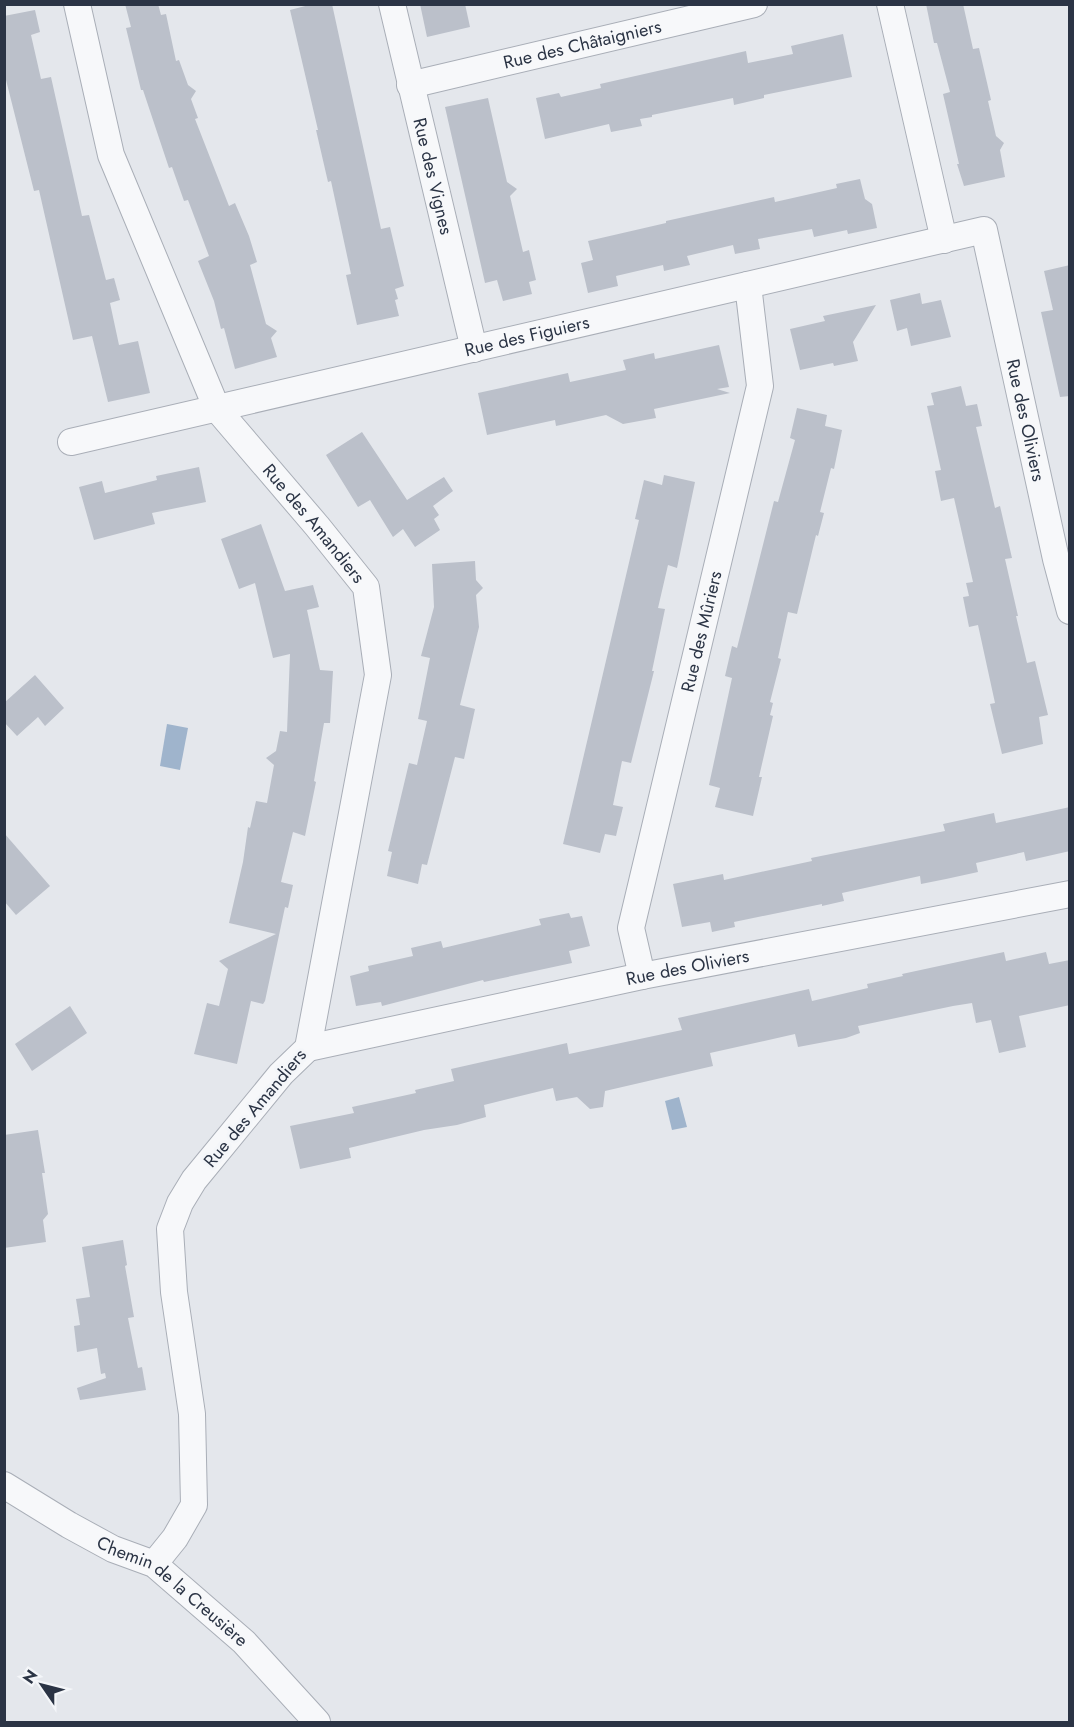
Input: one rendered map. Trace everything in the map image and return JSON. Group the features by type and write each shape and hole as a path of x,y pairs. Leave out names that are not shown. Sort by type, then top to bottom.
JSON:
{"street":[{"name":"Rue des Amandiers","path":"76,4 111,155 217,409 366,587 378,675 308,1048 281,1074 194,1180 180,1203 170,1229 174,1292 192,1414 194,1505 175,1538 154,1564"},
{"name":"Rue des Vignes","path":"392,4 474,349"},
{"name":"Rue des Châtaigniers","path":"410,84 754,4"},
{"path":"890,4 944,240"},
{"name":"Rue des Figuiers","path":"71,442 984,230"},
{"name":"Rue des Oliviers","path":"984,230 1056,559 1070,610"},
{"name":"Rue des Mûriers","path":"642,976 631,928 760,386 748,285"},
{"name":"Rue des Oliviers","path":"308,1048 642,976 1070,894"},
{"name":"Chemin de la Creusière","path":"4,1485 113,1549 154,1564 244,1642 317,1722"}],"water":[{"path":"167,724 188,728 180,770 160,766"},
{"path":"679,1097 687,1127 672,1130 665,1101"}],"building":[{"path":"125,4 158,4 161,15 166,14 176,61 179,60 188,85 196,91 191,99 198,118 195,119 229,206 235,203 249,236 257,262 250,265 266,324 277,331 271,338 277,357 235,369 224,328 221,329 214,301 198,261 209,256 188,200 184,201 172,167 169,168 143,90 141,90 126,28 131,27"},
{"path":"313,4 332,4 381,229 390,227 404,286 395,289 399,316 357,325 346,275 351,274 290,10"},
{"path":"420,4 465,4 470,27 427,37"},
{"path":"926,4 963,4 973,49 979,48 991,100 988,101 996,136 1004,143 1000,150 1005,177 964,186 957,164 959,164 943,94 950,92 937,43 934,43"},
{"path":"35,10 40,32 31,35 41,79 51,77 82,216 89,215 106,280 114,278 120,300 110,303 119,345 138,341 150,393 108,402 92,336 73,340 39,190 34,191 4,72 4,16"},
{"path":"843,34 852,77 764,95 764,98 734,105 733,98 652,115 652,117 640,119 642,126 611,132 609,124 545,139 536,98 559,93 561,97 601,88 600,84 746,51 748,63 793,54 791,46"},
{"path":"488,98 507,182 517,189 510,196 523,252 529,250 536,280 529,282 532,294 503,301 497,280 485,283 445,107"},
{"path":"860,179 865,199 872,204 877,228 848,234 847,230 814,237 812,229 758,239 760,249 735,254 733,245 687,256 690,265 664,271 663,265 616,276 618,286 588,293 581,263 593,260 588,241 774,197 775,202 837,188 836,184"},
{"path":"1070,265 1070,396 1060,397 1041,312 1053,310 1044,271"},
{"path":"920,293 922,304 941,300 951,337 911,346 907,328 897,331 890,300"},
{"path":"876,305 853,342 858,361 834,366 833,363 800,370 790,329 825,321 823,316"},
{"path":"719,345 729,387 717,389 730,393 654,409 656,418 623,424 606,415 556,426 555,420 487,435 478,393 568,373 570,382 626,370 623,360 654,353 655,359"},
{"path":"961,386 966,406 977,404 982,426 976,427 995,508 1000,506 1012,558 1005,559 1018,616 1016,616 1027,663 1035,661 1048,715 1039,717 1043,744 1002,754 990,704 995,703 978,625 969,627 963,597 969,596 966,583 973,582 954,498 941,501 935,471 941,470 927,406 934,405 931,393"},
{"path":"797,408 827,415 825,426 842,430 834,469 831,468 820,512 824,513 818,536 816,535 797,614 788,612 778,658 781,659 770,702 773,703 770,715 773,716 753,816 715,807 720,788 709,785 732,678 725,676 732,646 737,648 774,501 778,502 795,440 790,438"},
{"path":"362,432 407,500 444,477 453,491 433,506 439,515 434,519 440,530 415,547 403,529 393,537 370,500 358,507 326,455"},
{"path":"199,467 206,502 152,513 155,524 94,540 79,487 102,481 105,493 157,480 156,476"},
{"path":"664,475 695,482 677,568 668,565 658,608 665,609 652,671 654,671 631,763 622,761 613,805 623,807 616,836 605,834 600,853 563,844 639,520 635,519 644,480 662,485"},
{"path":"261,524 285,591 313,585 319,607 307,610 320,670 333,671 330,723 324,723 314,781 316,782 305,836 293,832 281,882 293,885 288,908 285,907 265,1001 263,1004 251,1001 237,1064 194,1054 207,1003 219,1006 228,969 219,961 276,934 229,923 243,862 248,827 250,828 256,801 267,803 274,765 266,758 276,751 280,731 287,732 290,654 273,658 255,583 239,589 221,539"},
{"path":"475,561 476,580 483,588 476,595 479,627 460,705 475,709 464,759 455,757 427,865 422,864 418,884 387,876 392,852 388,851 409,763 417,765 427,721 418,719 430,658 421,656 434,607 432,564"},
{"path":"35,675 64,708 45,726 38,717 17,736 4,722 4,703"},
{"path":"1070,807 1070,851 1026,861 1024,852 976,863 978,872 921,884 920,876 842,893 844,901 734,922 735,927 712,932 710,922 682,927 673,884 723,874 724,880 812,861 811,858 945,831 943,824 994,813 996,823"},
{"path":"4,833 50,886 16,915 4,901"},
{"path":"569,913 571,918 582,916 590,946 569,951 572,963 484,982 483,980 382,1006 381,1002 356,1006 350,976 369,971 368,966 413,956 411,948 441,941 443,948 541,925 539,919"},
{"path":"1004,952 1006,961 1046,952 1049,964 1070,960 1070,1005 1019,1016 1026,1047 999,1053 991,1020 976,1023 972,1003 953,1006 858,1026 860,1033 846,1038 798,1047 795,1034 710,1053 713,1066 605,1091 603,1107 590,1109 577,1097 556,1101 553,1088 484,1105 486,1117 349,1148 351,1158 300,1169 290,1126 354,1113 352,1107 416,1093 415,1090 454,1081 451,1069 567,1043 569,1054 682,1030 678,1018 809,989 812,1001 868,988 867,984 903,976 902,974"},
{"path":"70,1006 87,1033 32,1071 15,1044"},
{"path":"38,1130 45,1173 42,1173 48,1214 43,1220 46,1242 4,1248 4,1135"},
{"path":"123,1240 134,1317 128,1318 138,1368 142,1367 146,1390 80,1400 77,1388 106,1378 105,1373 101,1374 97,1348 77,1352 74,1326 80,1325 76,1299 90,1297 82,1247"}]}
